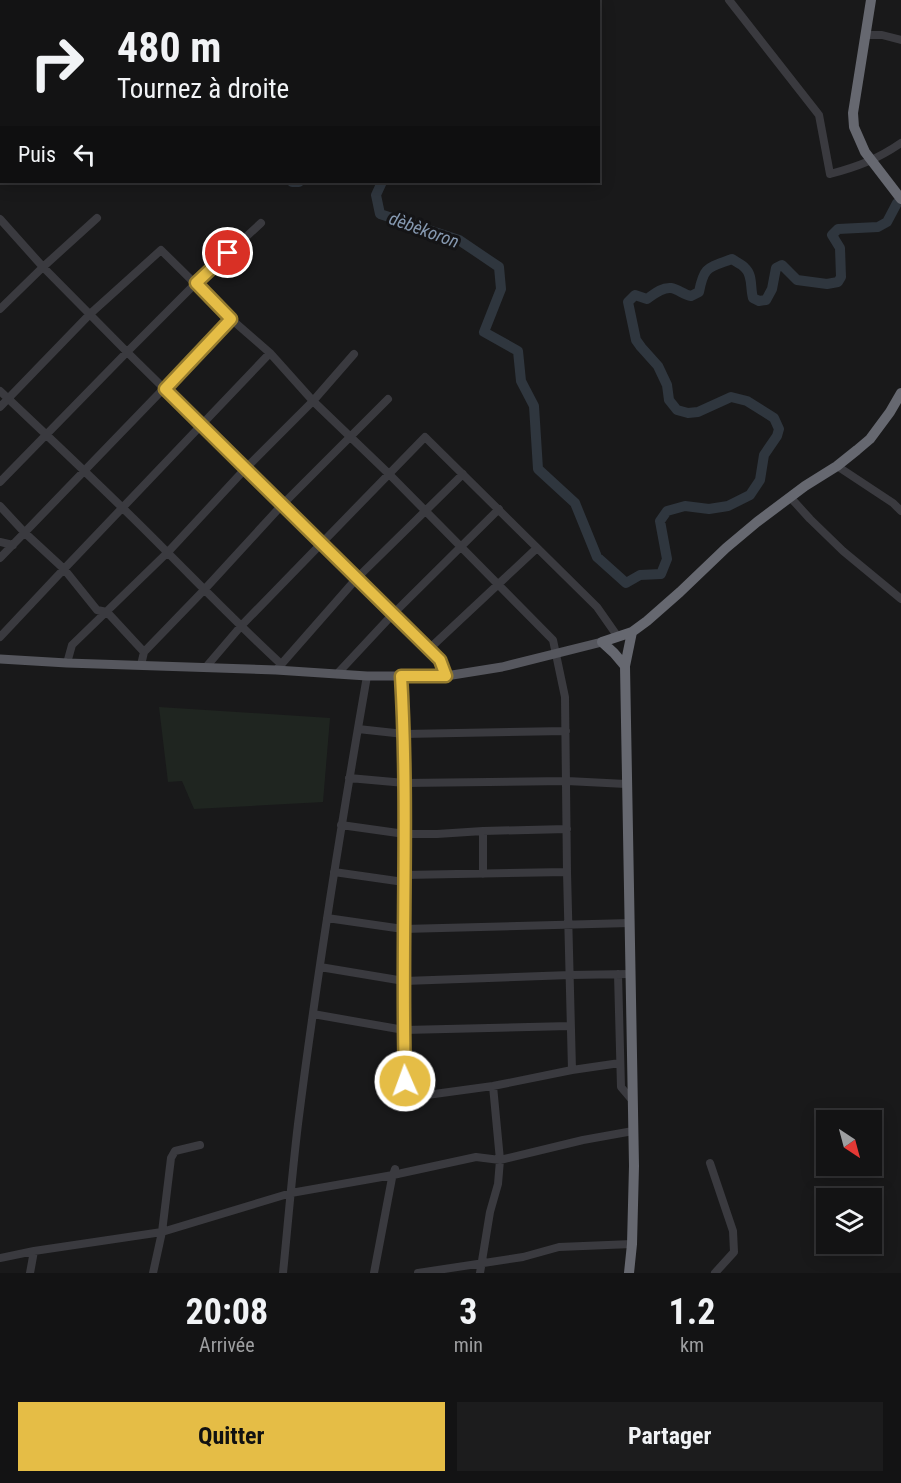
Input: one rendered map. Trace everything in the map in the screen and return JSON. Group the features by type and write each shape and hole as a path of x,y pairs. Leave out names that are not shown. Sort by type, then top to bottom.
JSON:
{"highway":[{"path":"871,0 853,113 854,127 865,152 901,199"},
{"path":"602,642 632,632 658,612 738,537 790,496 837,466 870,439 890,412 897,407 901,393"},
{"path":"628,1273 632,1244 634,1166 625,666 632,632"},
{"path":"602,642 625,666"}],"main road":[{"path":"0,659 206,667 278,667 367,676 446,676 502,667 602,642"}],"street":[{"path":"729,0 819,115 830,174 857,167 885,155 901,143"},
{"path":"866,35 882,34 901,40"},
{"path":"0,309 97,218"},
{"path":"0,219 43,267 127,352 440,660 446,676"},
{"path":"0,482 196,283 261,223"},
{"path":"0,407 90,314 161,249 231,319 270,353 313,401 553,640 565,697 572,1070"},
{"path":"0,558 231,319"},
{"path":"0,637 270,353"},
{"path":"67,663 72,645 168,552 246,468 313,401 354,354"},
{"path":"0,391 168,552 278,667 357,578 463,474"},
{"path":"141,665 144,652 282,505 388,399"},
{"path":"206,667 241,626 425,437 597,607 618,637"},
{"path":"837,466 893,503 901,511"},
{"path":"790,496 843,551 901,599"},
{"path":"0,506 64,569 97,610 107,612 144,652"},
{"path":"337,674 393,614 498,509"},
{"path":"0,542 13,545"},
{"path":"429,649 537,548"},
{"path":"282,1273 313,1014 341,825 367,676"},
{"path":"401,676 405,783 403,929 405,1098 493,1086 620,1063"},
{"path":"358,729 404,734 566,731"},
{"path":"349,778 405,783 567,781 626,784"},
{"path":"341,825 405,834 567,830"},
{"path":"483,831 483,874"},
{"path":"334,872 404,879 567,872"},
{"path":"327,918 403,929 630,923"},
{"path":"320,967 404,981 630,974"},
{"path":"618,974 621,1087 633,1102"},
{"path":"313,1014 404,1030 570,1026"},
{"path":"480,1273 490,1212 498,1184 500,1160 493,1086"},
{"path":"0,1258 162,1232 291,1193 394,1172 476,1157 500,1160 583,1140 633,1131"},
{"path":"153,1273 162,1232 171,1158 175,1151 200,1145"},
{"path":"710,1163 733,1231 734,1252 715,1273"},
{"path":"374,1273 394,1172"},
{"path":"418,1273 523,1257 559,1246 632,1244"},
{"path":"30,1273 34,1251"}],"shaded area":[{"path":"159,707 330,718 323,802 194,809 182,781 168,782"}],"waterway":[{"name":"dèbèkoron","path":"382,183 376,195 380,214 459,240 499,267 501,289 484,332 518,351 521,381 534,406 538,469 575,503 597,557 626,583 640,575 661,574 667,559 660,521 667,511 685,506 709,509 728,506 750,495 760,480 764,455 779,429 774,418 747,401 731,397 698,412 688,413 677,410 669,400 667,385 658,366 636,340 628,302 635,295 647,299 658,291 668,288 691,296 699,292 708,269 732,259 748,271 753,298 759,301 766,300 772,289 776,268 782,265 797,280 827,284 838,282 841,277 840,248 832,235 838,229 878,227 887,222 897,203"}],"route":[{"path":"228,253 196,283 231,319 165,389 440,660 446,676 401,676 405,783 403,929 405,1081"}]}
